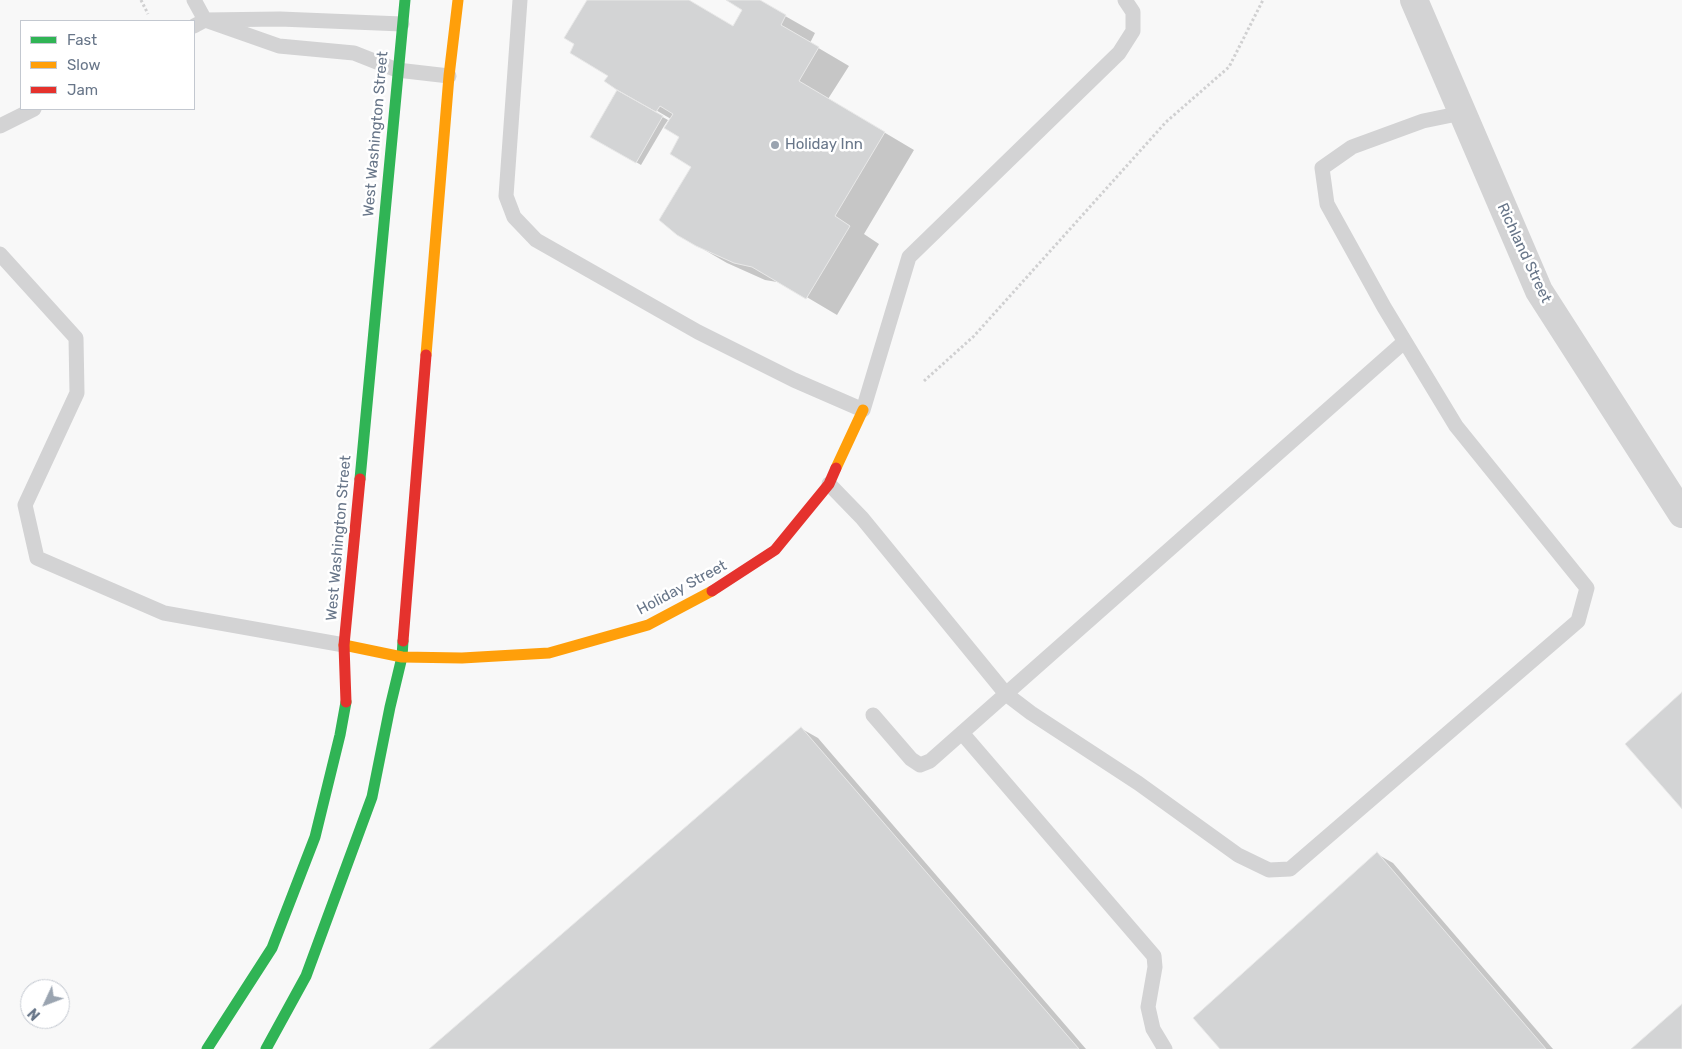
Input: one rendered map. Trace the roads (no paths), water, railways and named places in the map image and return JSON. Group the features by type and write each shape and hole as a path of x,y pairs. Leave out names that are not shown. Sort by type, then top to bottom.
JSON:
{"main road":[{"name":"West Washington Street","path":"207,1049 272,948 315,837 340,735 347,697 344,645 405,0"},
{"path":"266,1049 306,976 372,797 402,657 448,76 458,0"},
{"name":"Holiday Street","path":"344,645 402,657 462,658 549,653 648,625 722,586 775,550 829,484 863,410"}],"street":[{"name":"Richland Street","path":"1414,0 1538,292 1682,514"}],"lane":[{"path":"194,0 199,23"},
{"path":"520,0 506,196 514,217 536,240 698,332 794,380 863,410 909,257 1119,53 1133,30 1133,12 1125,0"},
{"path":"199,23 280,19 402,24"},
{"path":"199,23 279,46 354,53 397,70 448,76"},
{"path":"0,126 32,110"},
{"path":"829,484 862,518 1006,694 1031,713 1138,783 1238,855 1269,870 1290,869 1578,621 1587,588 1456,426 1404,342 1327,204 1322,168 1352,147 1423,121 1462,114"},
{"path":"0,254 76,338 78,393 25,505 37,558 164,613 344,645"},
{"path":"873,715 912,759 920,765 930,761 1404,342"},
{"path":"962,733 1154,956 1155,967 1148,1007 1153,1030 1165,1049"}],"place":[{"name":"Holiday Inn","path":"775,145"}]}
